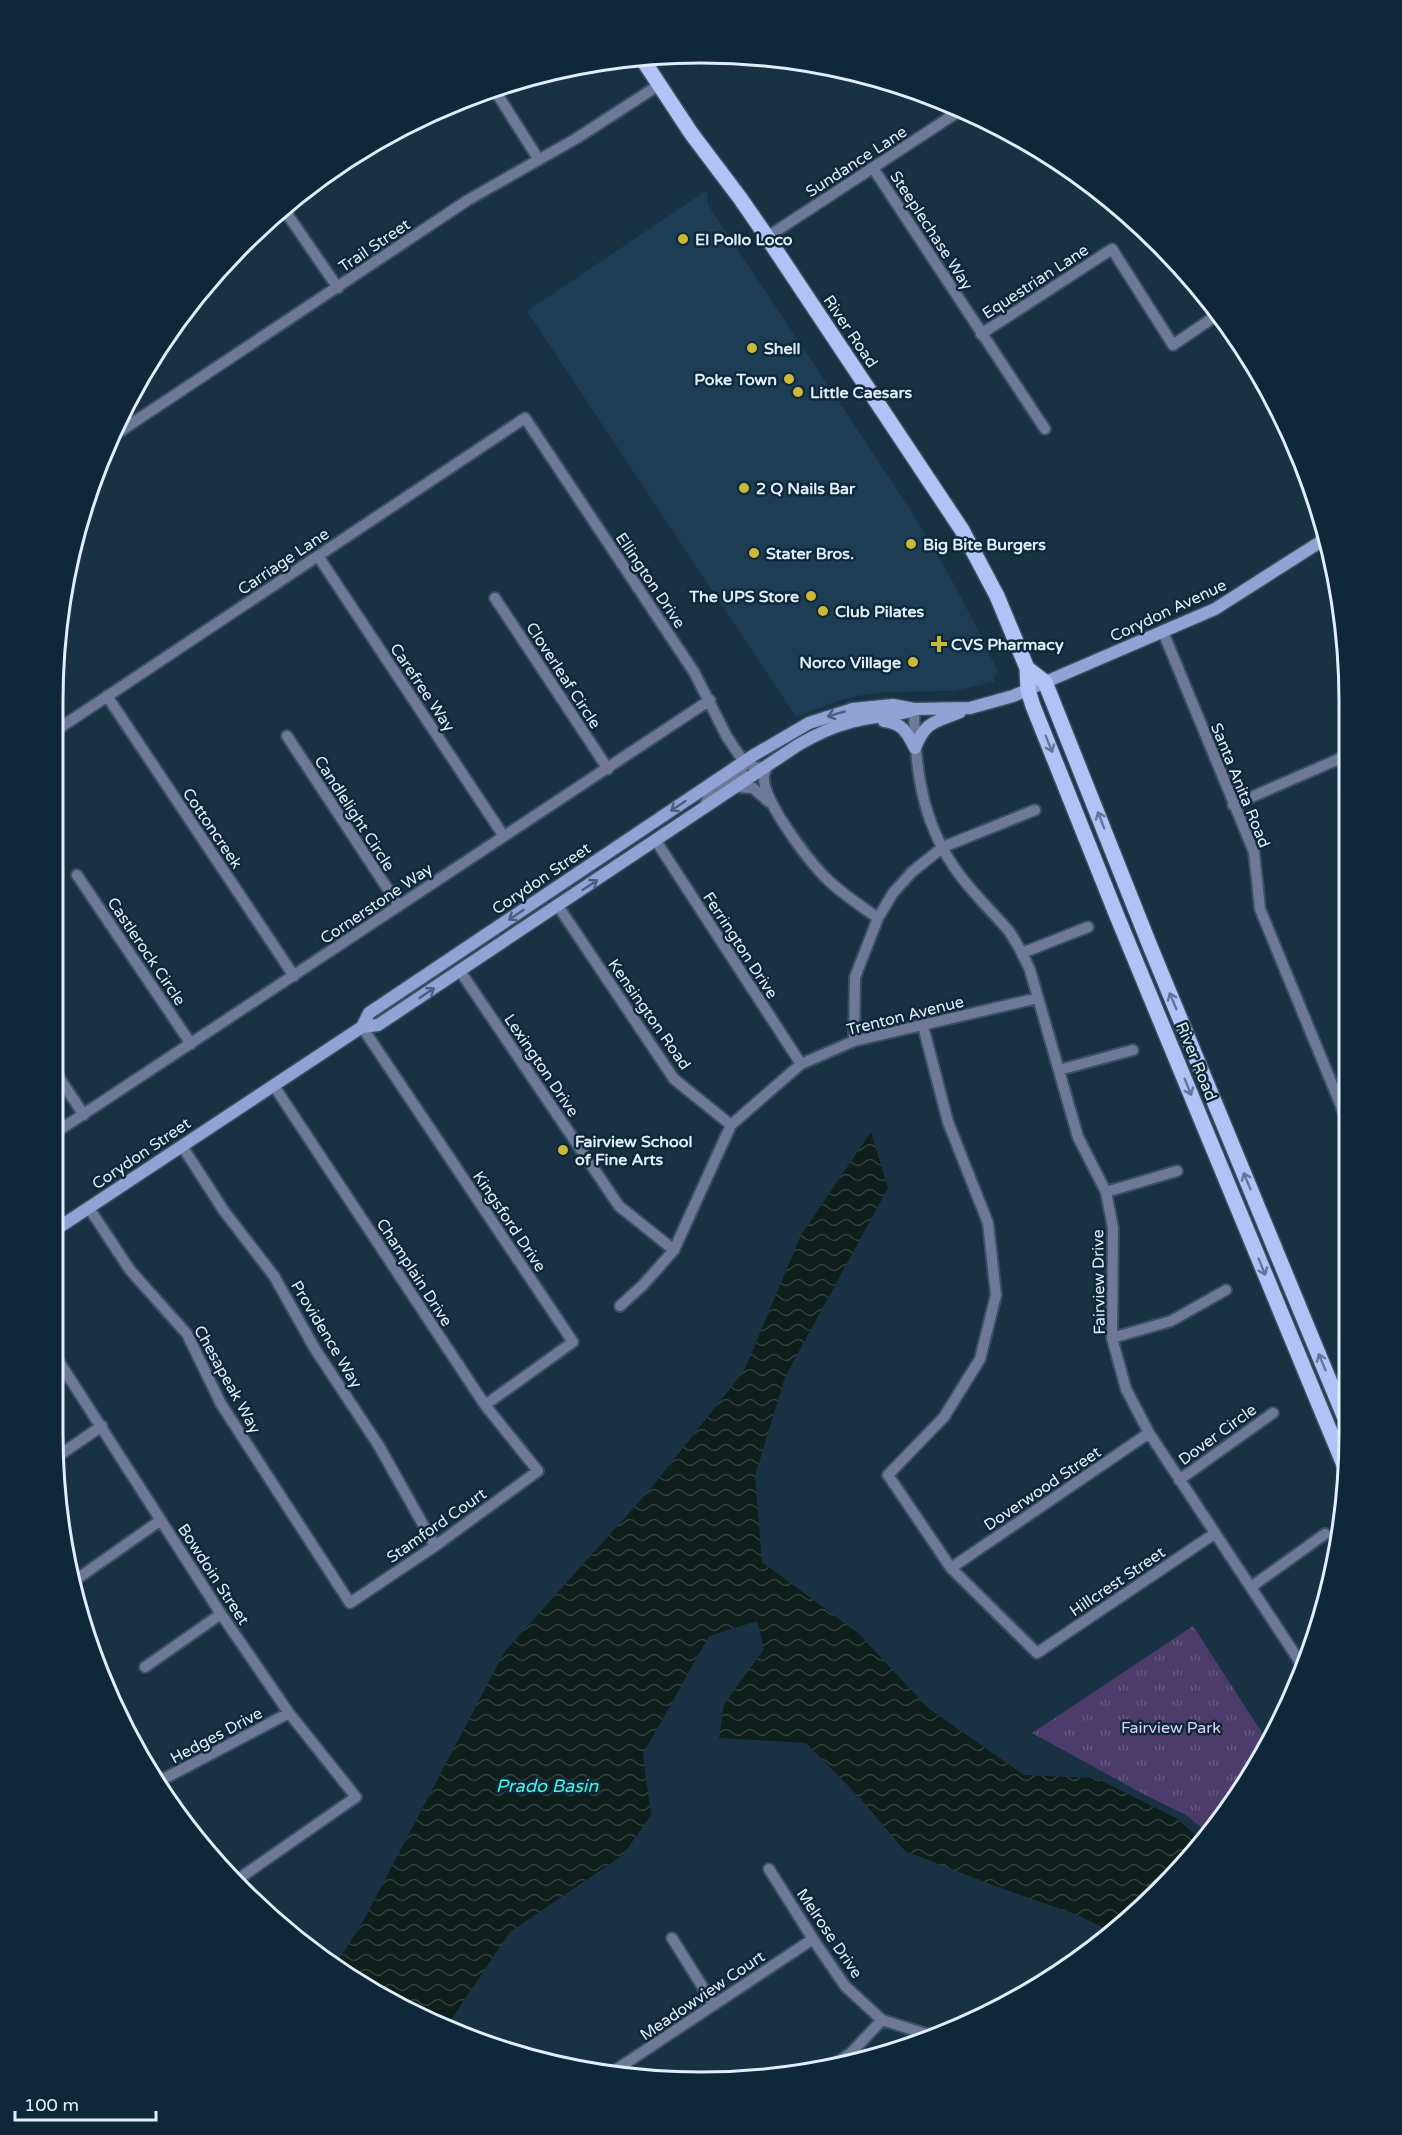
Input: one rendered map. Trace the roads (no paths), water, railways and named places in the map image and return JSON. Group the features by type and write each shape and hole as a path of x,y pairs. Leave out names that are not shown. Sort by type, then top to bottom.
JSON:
{"main road":[{"name":"River Road","path":"646,65 691,133 767,237 962,530 997,596 1028,669 1028,690 1117,916 1339,1452"},
{"name":"Corydon Avenue","path":"1045,682 1215,609 1319,543"},
{"name":"River Road","path":"1028,669 1045,682 1150,946 1339,1404"},
{"name":"Corydon Street","path":"362,1027 369,1013 744,762 809,723 853,709 893,705 914,710 970,708 1000,701 1045,682"},
{"path":"915,748 920,734 929,725 970,708"},
{"name":"Corydon Street","path":"63,1225 362,1027 378,1025 798,745 820,733 852,721 895,716 914,710"},
{"path":"852,721 882,721 899,724 915,748"}],"street":[{"name":"Trail Street","path":"125,428 468,200 577,138 659,85"},
{"path":"498,96 538,160"},
{"name":"Sundance Lane","path":"767,237 953,115"},
{"name":"Steeplechase Way","path":"873,168 1045,429"},
{"path":"288,214 338,288"},
{"name":"Equestrian Lane","path":"981,334 1112,249 1173,345 1211,319"},
{"name":"Carriage Lane","path":"63,726 525,418"},
{"name":"Ellington Drive","path":"525,418 694,672 727,737 744,762"},
{"name":"Carefree Way","path":"318,556 503,835"},
{"name":"Cloverleaf Circle","path":"495,598 608,769"},
{"name":"Santa Anita Road","path":"1163,632 1254,852 1260,909 1339,1101"},
{"name":"Cottoncreek","path":"107,696 294,976"},
{"name":"Cornerstone Way","path":"63,1128 710,700"},
{"name":"Fairview Drive","path":"914,710 919,783 932,829 954,867 1009,932 1022,953 1030,970 1078,1137 1106,1192 1113,1228 1112,1338 1126,1389 1149,1433 1298,1658"},
{"name":"Candlelight Circle","path":"287,736 399,906"},
{"path":"1233,805 1339,759"},
{"path":"744,762 758,768 767,766"},
{"name":"Corydon Street","path":"705,806 708,797 738,777 744,762"},
{"path":"767,766 764,775 772,804"},
{"path":"735,787 753,788 772,804 810,860 828,880 851,900 878,918"},
{"path":"854,1041 855,977 878,918 894,892 912,872 943,847 1035,810"},
{"name":"Ferrington Drive","path":"656,841 801,1064"},
{"name":"Castlerock Circle","path":"77,875 191,1044"},
{"name":"Kensington Road","path":"558,906 674,1079 731,1125"},
{"path":"1022,953 1088,927"},
{"name":"Lexington Drive","path":"460,971 619,1206 674,1250"},
{"name":"Trenton Avenue","path":"620,1306 643,1286 674,1250 731,1125 801,1064 854,1041 1038,998"},
{"path":"923,1026 948,1122 988,1223 996,1295 980,1359 944,1417 888,1474 951,1568"},
{"name":"Kingsford Drive","path":"362,1027 573,1342 484,1405"},
{"path":"1059,1070 1133,1050"},
{"path":"63,1083 84,1114"},
{"name":"Champlain Drive","path":"274,1086 484,1405 538,1470"},
{"name":"Providence Way","path":"182,1146 224,1211 274,1276 315,1349 380,1446 435,1546"},
{"path":"1106,1192 1177,1171"},
{"name":"Chesapeak Way","path":"89,1208 130,1270 187,1334 221,1404 350,1603"},
{"path":"1112,1338 1171,1321 1226,1290"},
{"name":"Bowdoin Street","path":"63,1368 221,1614 289,1713 356,1797 242,1877"},
{"name":"Dover Circle","path":"1179,1480 1273,1413"},
{"path":"63,1452 102,1426"},
{"name":"Doverwood Street","path":"951,1568 1149,1433"},
{"name":"Stamford Court","path":"350,1603 435,1546 538,1470"},
{"path":"80,1577 161,1520"},
{"name":"Hillcrest Street","path":"951,1568 1037,1653 1214,1534"},
{"path":"1251,1587 1325,1534"},
{"path":"145,1667 221,1614"},
{"name":"Hedges Drive","path":"165,1778 289,1713"},
{"name":"Melrose Drive","path":"769,1869 845,1986 882,2020 921,2032"},
{"path":"672,1938 714,2005"},
{"name":"Meadowview Court","path":"619,2067 813,1939"},
{"path":"849,2054 882,2020"}],"water":[{"name":"Prado Basin","path":"871,1132 888,1188 785,1377 755,1476 762,1562 858,1633 928,1708 1024,1775 1096,1778 1176,1818 1196,1836 1152,1885 1104,1928 1075,1914 905,1851 860,1798 806,1743 719,1738 724,1704 764,1649 757,1621 709,1636 643,1754 651,1815 623,1855 510,1932 451,2020 382,1987 339,1959 360,1927 505,1651 648,1492 744,1371 801,1235"}],"place":[{"name":"El Pollo Loco","path":"683,239"},
{"name":"Shell","path":"752,348"},
{"name":"Poke Town","path":"789,379"},
{"name":"Little Caesars","path":"798,392"},
{"name":"2 Q Nails Bar","path":"744,488"},
{"name":"Big Bite Burgers","path":"911,544"},
{"name":"Stater Bros.","path":"754,553"},
{"name":"The UPS Store","path":"811,596"},
{"name":"Club Pilates","path":"823,611"},
{"name":"CVS Pharmacy","path":"939,644"},
{"name":"Norco Village","path":"913,662"},
{"name":"Fairview School of Fine Arts","path":"563,1150"}],"park label":[{"name":"Fairview Park","path":"1171,1727"}]}
